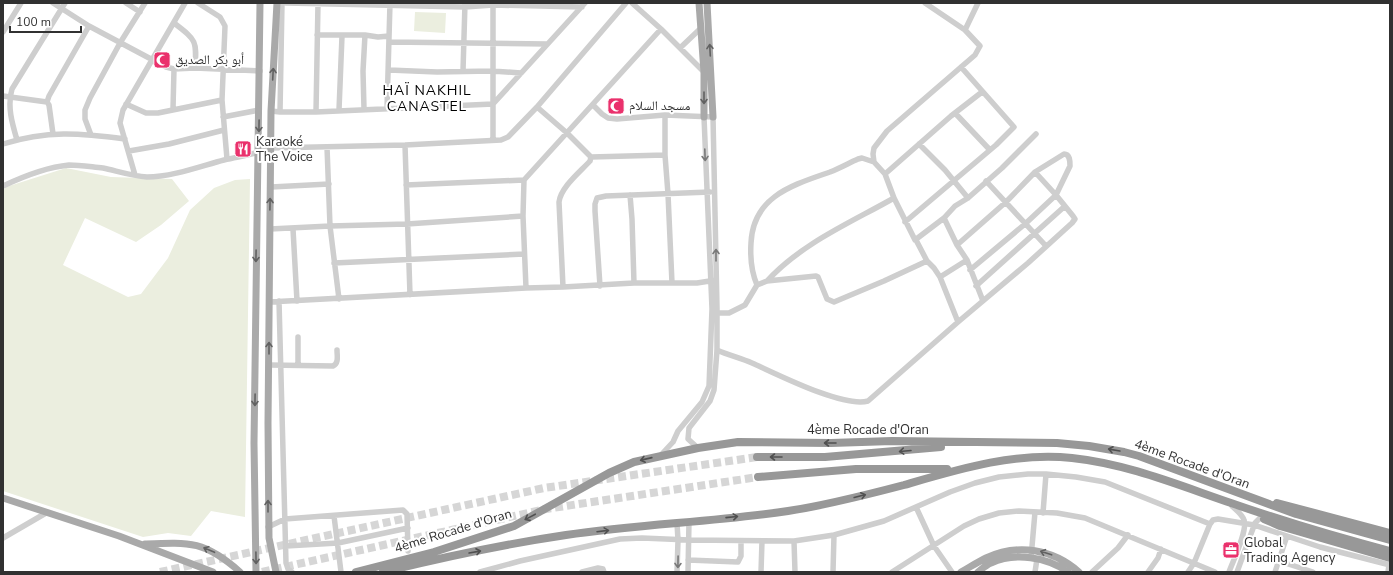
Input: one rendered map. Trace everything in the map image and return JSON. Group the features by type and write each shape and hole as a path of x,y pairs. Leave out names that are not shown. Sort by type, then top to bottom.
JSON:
{"highway":[{"name":"4ème Rocade d'Oran","path":"356,572 434,552 514,526 609,473 634,462 698,448 738,442 831,443 892,441 1069,444 1090,446 1124,452 1296,514 1390,540"},
{"path":"757,457 825,457 972,443"},
{"name":"4ème Rocade d'Oran","path":"383,572 436,559 565,535 788,511 856,497 957,469 995,461 1026,457 1070,458 1102,462 1132,469 1275,518 1390,550"},
{"path":"758,477 856,469 957,469"},
{"path":"1240,494 1390,533"},
{"path":"1218,498 1232,506 1280,526 1390,563"}],"main road":[{"path":"256,572 254,443 260,3"},
{"path":"276,572 268,527 271,148 277,3"},
{"path":"699,3 704,72 704,116"},
{"path":"707,3 714,117"},
{"path":"3,498 140,544 213,572"},
{"path":"140,544 176,542 201,547 217,553 240,572"},
{"path":"978,572 991,563 1009,557 1033,556 1038,551 1060,558 1079,572"},
{"path":"962,572 986,558 1003,552 1033,556 1060,566 1068,572"}],"street":[{"path":"3,32 21,3"},
{"path":"53,3 64,6 89,26 120,44 166,67 174,69 195,68 260,71"},
{"path":"126,3 140,12"},
{"path":"91,134 85,119 85,110 90,98 120,44 146,3"},
{"path":"135,175 120,123 123,110 185,3"},
{"path":"198,3 218,15 224,22 225,31 222,100 227,160"},
{"path":"280,112 282,3"},
{"path":"286,3 583,5"},
{"path":"3,186 44,171 69,165 102,168 147,177 160,176 258,154 271,148 405,146 501,140 508,137 537,107 626,3"},
{"path":"632,3 712,79"},
{"path":"874,162 874,148 887,131 961,67 975,54 980,46 965,30 925,3"},
{"path":"934,3 934,10"},
{"path":"965,30 978,3"},
{"path":"316,112 318,4"},
{"path":"387,108 390,4"},
{"path":"493,4 493,140"},
{"path":"464,71 465,5"},
{"path":"272,111 316,112 493,104 583,5"},
{"path":"17,140 11,118 10,97 12,89 64,6"},
{"path":"174,23 193,39 196,49 195,68"},
{"path":"53,134 49,105 47,102 48,96 89,26"},
{"path":"680,48 700,28"},
{"path":"526,288 523,216 524,180 661,29"},
{"path":"318,35 365,35 389,39 464,43 547,44"},
{"path":"364,109 363,71 365,35"},
{"path":"339,110 342,36"},
{"path":"905,222 954,182 1014,127 961,67"},
{"path":"172,109 174,69"},
{"path":"389,70 437,72 492,71 521,73"},
{"path":"885,174 955,113 982,92"},
{"path":"3,96 47,102"},
{"path":"126,104 146,113 158,113 222,100"},
{"path":"593,105 608,118 665,115 714,117 716,192 713,280"},
{"path":"537,107 567,132 591,157 665,155"},
{"path":"223,117 259,110"},
{"path":"955,113 990,150"},
{"path":"665,115 665,155 672,283"},
{"path":"698,448 688,439 688,428 714,390 717,350 707,192 704,116"},
{"path":"128,151 169,144 224,130"},
{"path":"3,144 53,134 91,134 125,140"},
{"path":"916,240 944,218 956,206 968,198 1036,134"},
{"path":"919,144 945,170 968,198"},
{"path":"405,146 410,295"},
{"path":"327,147 330,226 339,299"},
{"path":"957,245 1006,202 1036,172 1064,154 1068,156 1070,166 1056,196 970,270"},
{"path":"563,288 559,202 560,195 591,157"},
{"path":"757,285 752,274 750,260 751,238 755,223 763,208 778,193 806,179 832,171 862,158 874,162 885,174 905,222 927,261 940,277 958,322"},
{"path":"717,350 727,355 750,362 825,394 865,402 872,399 958,322 1072,224 1075,219 1036,172"},
{"path":"406,185 524,180"},
{"path":"986,181 1046,246"},
{"path":"271,187 328,184"},
{"path":"600,286 595,204 597,198 602,196 716,192"},
{"path":"630,195 634,283"},
{"path":"767,281 780,267 813,243 894,198"},
{"path":"976,286 1065,206"},
{"path":"270,229 407,224 523,216"},
{"path":"944,218 957,245 967,260 983,301"},
{"path":"293,229 297,301"},
{"path":"334,263 524,254"},
{"path":"940,277 967,260"},
{"path":"714,313 729,313 745,305 757,285 767,281 816,276 818,277 827,299 834,302 927,261"},
{"path":"269,302 526,288 563,288 634,283 697,283 713,280"},
{"path":"279,301 286,563 288,569 292,572"},
{"path":"660,456 673,442 678,431 705,404 710,386 714,313"},
{"path":"298,337 298,365"},
{"path":"269,365 335,365 338,360 337,350"},
{"path":"1043,513 1046,474"},
{"path":"480,572 520,561 620,539 642,538 678,540 794,541 834,535 884,521 950,492 987,479 1016,475 1046,474 1105,482 1210,524"},
{"path":"1229,572 1245,524 1243,517 1232,506"},
{"path":"916,507 934,546 952,572"},
{"path":"268,527 285,519 403,510 407,514 408,551"},
{"path":"892,572 964,526 999,513 1019,511 1062,514 1085,518 1215,572"},
{"path":"1035,512 1033,556 1035,572"},
{"path":"3,538 46,513"},
{"path":"334,516 341,572"},
{"path":"1237,572 1254,525 1261,517"},
{"path":"1188,572 1194,563 1210,524 1213,520 1218,519 1254,525 1320,547 1390,563 1388,572"},
{"path":"688,572 689,522"},
{"path":"677,523 678,572"},
{"path":"286,546 338,542 408,528"},
{"path":"833,572 834,535"},
{"path":"1092,572 1118,548 1128,535"},
{"path":"1275,572 1287,536"},
{"path":"688,560 738,562 741,556 741,541"},
{"path":"761,572 762,541"},
{"path":"794,541 795,572"},
{"path":"1148,572 1158,558 1161,549"},
{"path":"1279,561 1313,572"},
{"path":"582,572 598,568 604,572"}],"shaded area":[{"path":"415,12 446,13 445,33 414,31"},
{"path":"66,168 111,177 172,179 189,201 161,225 136,242 85,218 63,265 128,297 141,294 168,258 190,210 214,188 235,180 250,179 245,517 211,511 191,536 168,533 143,537 3,491 3,190 6,187"}],"tunnel":[{"path":"160,572 544,488 757,457"},
{"path":"262,572 546,509 758,477"}],"place":[{"name":"أبو بكر الصديق","path":"162,60"},
{"name":"مسجد السلام","path":"616,106"},
{"name":"Karaoké The Voice","path":"243,149"},
{"name":"Global Trading Agency","path":"1231,550"}],"district":[{"name":"HAÏ NAKHIL CANASTEL","path":"427,98"}]}
